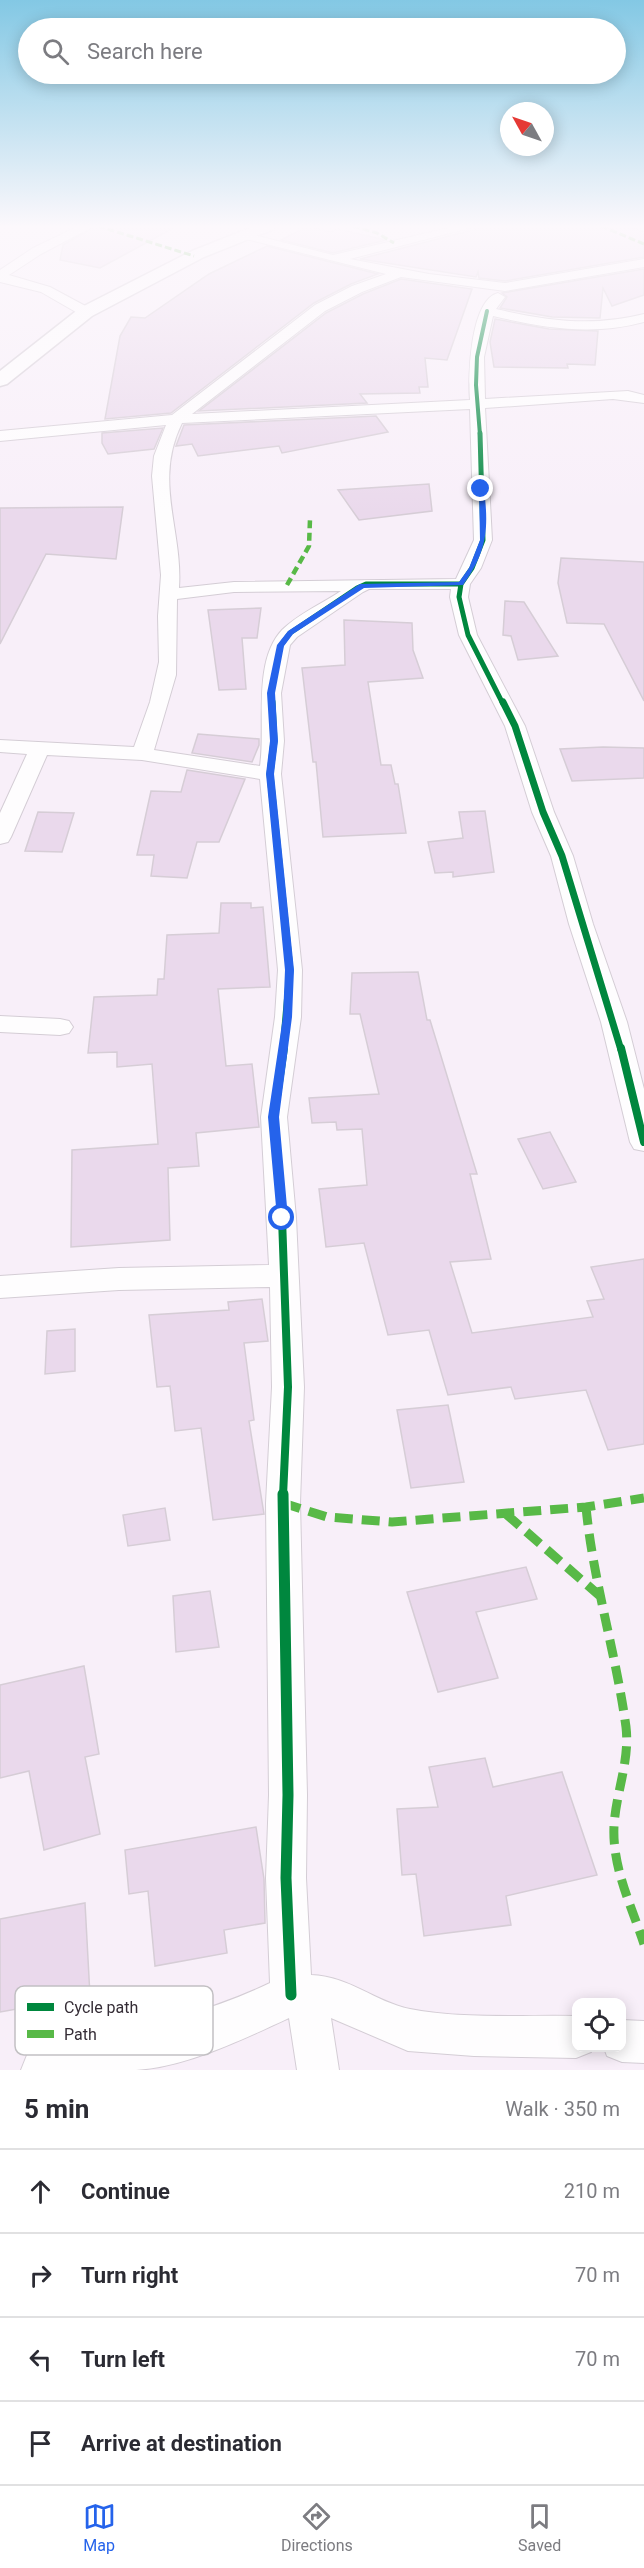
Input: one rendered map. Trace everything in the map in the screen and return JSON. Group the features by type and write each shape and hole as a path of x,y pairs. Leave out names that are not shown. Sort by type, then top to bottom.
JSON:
{"main road":[{"path":"0,380 73,323"}],"street":[{"path":"142,754 160,700 167,666 166,611 170,594 170,574 159,483 163,450 176,419 301,323"},
{"path":"485,323 477,357 476,404 481,446 483,540 472,568 461,584 459,597 468,635 515,726 543,813 562,856 633,1051 644,1142"},
{"path":"534,323 573,327 626,323"},
{"path":"0,436 176,419 476,404 621,394 644,399"},
{"path":"170,594 234,587 461,584"},
{"path":"318,2070 299,1995 286,1878 288,1795 283,1503 288,1387 282,1218 274,1117 288,1017 290,970 270,774 274,741 271,693 281,645 290,633 348,593 366,585"},
{"path":"0,746 142,754 270,774"},
{"path":"0,837 40,748"},
{"path":"0,1024 60,1027"},
{"path":"0,1287 119,1279 283,1276"},
{"path":"213,2029 299,1995 325,1996 361,2008 408,2030 572,2037"},
{"path":"626,2041 644,2042"},
{"path":"42,2070 110,2055"}],"building":[{"path":"128,323 289,323 171,413 105,419 120,336"},
{"path":"314,323 460,323 447,360 425,358 428,387 419,387 420,393 360,394 367,403 199,411"},
{"path":"494,323 514,323 549,329 598,331 595,365 567,364 568,368 494,367 490,342"},
{"path":"376,416 388,432 282,453 279,446 198,456 192,444 176,446 184,425"},
{"path":"163,428 154,449 108,454 102,443 102,433"},
{"path":"429,484 432,511 359,520 338,490"},
{"path":"123,507 116,559 46,554 0,644 0,508"},
{"path":"561,558 644,562 644,701 604,624 567,623 558,583"},
{"path":"505,601 524,602 558,656 518,660 511,636 503,635"},
{"path":"261,608 257,638 242,638 246,689 219,690 208,610"},
{"path":"344,620 412,623 413,650 423,678 368,682 381,765 391,765 395,784 398,784 406,833 323,837 316,762 313,762 302,668 345,665"},
{"path":"198,734 259,739 259,745 252,762 192,753"},
{"path":"644,748 644,778 572,781 560,749"},
{"path":"187,770 245,779 219,842 197,842 187,878 151,876 154,855 137,855 151,791 181,792"},
{"path":"485,811 494,872 453,877 453,872 435,873 428,842 463,838 459,812"},
{"path":"38,812 74,813 62,852 25,851"},
{"path":"221,903 251,903 251,908 263,907 270,987 218,989 226,1066 252,1064 259,1127 196,1133 199,1166 168,1168 170,1240 71,1247 72,1150 158,1144 152,1064 117,1067 117,1052 88,1053 94,997 157,995 158,979 164,979 167,935 219,933"},
{"path":"418,972 427,1020 430,1020 477,1174 470,1174 491,1259 450,1262 472,1333 593,1317 587,1301 604,1299 591,1267 644,1259 644,1444 608,1450 586,1390 515,1399 511,1387 448,1395 429,1330 388,1335 364,1243 326,1247 319,1189 367,1185 362,1129 337,1130 336,1122 312,1123 309,1098 379,1094 360,1014 350,1014 352,973"},
{"path":"550,1132 576,1182 543,1189 518,1139"},
{"path":"262,1299 268,1341 244,1343 254,1420 249,1421 264,1514 213,1520 201,1428 175,1431 170,1386 157,1387 149,1315 229,1310 228,1302"},
{"path":"75,1329 75,1371 45,1374 47,1331"},
{"path":"448,1405 464,1482 411,1488 397,1410"},
{"path":"165,1508 170,1540 128,1546 123,1515"},
{"path":"526,1567 537,1599 476,1612 498,1678 438,1692 407,1592"},
{"path":"210,1591 219,1647 176,1652 173,1596"},
{"path":"84,1666 99,1754 85,1757 100,1834 44,1850 29,1771 0,1778 0,1685"},
{"path":"485,1758 493,1787 562,1772 597,1875 506,1896 511,1925 424,1936 416,1874 402,1875 397,1809 438,1807 429,1767"},
{"path":"256,1827 264,1879 265,1923 224,1930 227,1953 155,1966 148,1891 129,1894 125,1850"},
{"path":"85,1903 89,1986 15,1986 15,2009 0,2012 0,1919"}],"marked path":[{"path":"287,585 309,546 310,519"},
{"path":"283,1503 327,1517 392,1522 586,1507 644,1498"},
{"path":"586,1507 589,1541 613,1651 626,1729 627,1751 614,1824 614,1857 644,1944"},
{"path":"506,1514 600,1596"}],"cycle path":[{"path":"484,323 477,357 476,385 481,446 483,540 472,568 461,584 459,597 468,635 515,726 543,812 562,856 581,924 614,1022 644,1142"},
{"path":"291,1995 286,1878 288,1795 283,1503 288,1387 282,1218 274,1117 288,1017 290,970 270,774 274,741 271,693 281,645 290,633 357,588 366,584 461,584"}],"route":[{"path":"282,1218 274,1117 281,1054 288,1017 287,998 290,970 270,774 274,741 271,693 278,655 281,645 290,633 362,586 461,584 472,568 483,540 481,489"}]}
